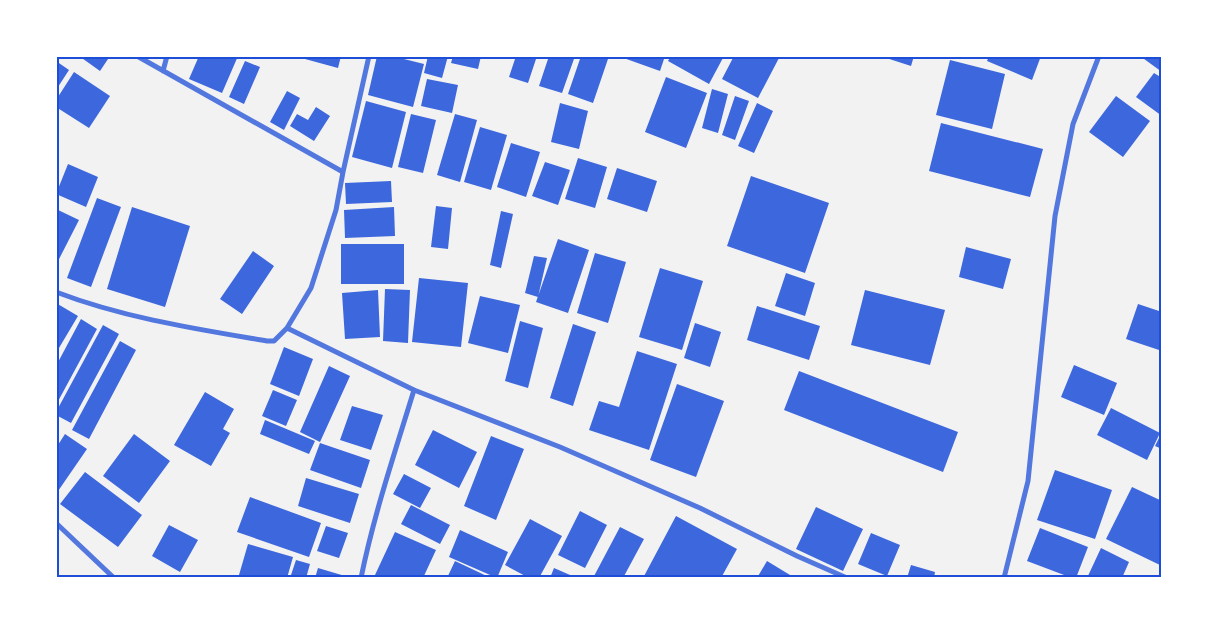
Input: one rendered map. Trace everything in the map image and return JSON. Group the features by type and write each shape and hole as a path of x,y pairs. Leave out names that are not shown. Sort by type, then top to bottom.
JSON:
{"street":[{"path":"137,56 343,172"},
{"path":"163,70 167,56"},
{"path":"56,292 82,302 154,321 274,341 287,328 311,288 336,210 369,56"},
{"path":"1004,578 1028,481 1055,216 1073,124 1099,56"},
{"path":"287,328 414,390 560,447 700,508 797,556 847,578"},
{"path":"360,578 414,390"},
{"path":"56,523 114,578"}],"building":[{"path":"79,56 110,56 100,71"},
{"path":"199,56 238,56 222,93 189,79"},
{"path":"306,56 341,56 338,68 305,59"},
{"path":"377,56 392,56 424,64 413,107 368,95"},
{"path":"428,56 448,56 442,78 424,73"},
{"path":"453,56 481,56 478,69 451,63"},
{"path":"516,56 537,56 528,83 509,77"},
{"path":"549,56 575,56 562,93 539,86"},
{"path":"581,56 609,56 593,103 568,94"},
{"path":"618,56 665,56 660,71"},
{"path":"671,56 724,56 709,84 668,61"},
{"path":"734,56 777,56 779,58 758,98 722,79"},
{"path":"880,56 914,56 911,66"},
{"path":"989,56 1041,56 1032,80 987,61"},
{"path":"1140,56 1162,56 1162,72"},
{"path":"950,60 1005,74 992,129 936,115"},
{"path":"56,61 69,70 56,90"},
{"path":"245,61 260,67 244,104 229,97"},
{"path":"74,72 110,96 89,128 56,107 56,100"},
{"path":"1154,73 1162,78 1162,116 1136,97"},
{"path":"666,77 707,93 686,148 645,132"},
{"path":"427,79 458,85 452,113 421,106"},
{"path":"712,89 728,94 718,133 702,128"},
{"path":"287,91 300,98 284,130 270,122"},
{"path":"735,96 749,101 735,140 722,135"},
{"path":"1116,96 1150,121 1123,157 1089,132"},
{"path":"366,101 406,112 392,168 352,157"},
{"path":"560,103 588,111 579,149 551,142"},
{"path":"757,103 773,111 754,153 738,146"},
{"path":"316,107 330,116 314,141 290,126 297,114 308,120"},
{"path":"411,114 436,120 423,173 398,167"},
{"path":"455,114 477,120 460,182 437,175"},
{"path":"941,123 1043,149 1030,197 929,171"},
{"path":"480,127 507,135 491,190 464,182"},
{"path":"511,143 540,152 526,197 497,187"},
{"path":"578,158 607,167 595,208 565,199"},
{"path":"545,162 570,170 558,205 532,196"},
{"path":"68,164 98,177 86,207 56,194"},
{"path":"617,168 657,181 647,212 607,199"},
{"path":"751,176 829,203 805,273 727,246"},
{"path":"391,181 392,202 346,204 345,183"},
{"path":"97,198 121,207 91,287 67,278"},
{"path":"436,206 452,208 448,249 431,247"},
{"path":"132,207 190,226 165,307 107,289"},
{"path":"394,207 395,236 345,238 344,210"},
{"path":"56,209 79,220 56,265"},
{"path":"501,211 513,214 501,268 490,265"},
{"path":"558,239 589,250 568,313 536,302"},
{"path":"341,244 404,244 404,284 341,284"},
{"path":"966,247 1011,259 1003,289 959,277"},
{"path":"253,251 274,266 242,314 220,299"},
{"path":"595,253 626,262 608,323 577,313"},
{"path":"534,256 547,258 538,297 525,293"},
{"path":"660,268 703,281 682,350 639,337"},
{"path":"786,273 815,283 805,316 775,306"},
{"path":"419,278 468,283 461,347 412,342"},
{"path":"385,289 410,290 408,343 383,341"},
{"path":"378,290 380,337 345,339 342,293"},
{"path":"865,290 945,310 930,365 851,345"},
{"path":"480,296 520,305 508,353 468,343"},
{"path":"56,303 78,316 56,353"},
{"path":"1138,304 1162,312 1162,351 1126,339"},
{"path":"757,306 820,326 809,360 747,340"},
{"path":"81,319 97,329 56,405 56,366"},
{"path":"520,321 543,328 528,388 505,381"},
{"path":"695,323 721,332 710,367 684,358"},
{"path":"573,324 596,332 573,406 550,398"},
{"path":"103,325 119,334 71,423 56,415 56,412"},
{"path":"120,341 136,350 89,439 72,430"},
{"path":"284,347 313,359 299,396 270,384"},
{"path":"637,351 677,364 649,450 589,430 599,401 619,407"},
{"path":"1074,365 1117,383 1104,415 1061,397"},
{"path":"329,366 350,376 320,442 300,432"},
{"path":"799,371 958,432 943,472 784,410"},
{"path":"677,384 724,401 696,477 650,460"},
{"path":"273,390 297,400 286,426 262,416"},
{"path":"205,392 234,409 223,429 230,433 211,466 174,445"},
{"path":"352,406 383,415 371,450 340,440"},
{"path":"1111,408 1160,433 1147,460 1097,435"},
{"path":"265,420 315,441 309,454 260,434"},
{"path":"433,430 477,452 459,488 415,465"},
{"path":"1162,432 1162,449 1155,446"},
{"path":"65,434 87,449 56,494 56,448"},
{"path":"134,434 170,461 139,503 103,476"},
{"path":"491,436 524,449 496,520 464,506"},
{"path":"320,443 370,460 361,488 310,470"},
{"path":"1055,470 1112,490 1095,539 1037,520"},
{"path":"85,472 142,515 118,547 60,504"},
{"path":"404,474 431,488 420,508 393,494"},
{"path":"306,478 359,494 350,523 298,506"},
{"path":"1132,487 1162,501 1162,566 1106,539"},
{"path":"250,497 321,523 309,557 237,532"},
{"path":"411,505 450,525 440,544 401,524"},
{"path":"816,507 863,529 843,571 796,549"},
{"path":"580,511 607,525 585,568 558,555"},
{"path":"676,516 737,549 721,578 643,578"},
{"path":"530,519 562,536 539,578 529,578 505,565"},
{"path":"169,525 198,540 180,572 152,556"},
{"path":"326,526 348,533 339,558 317,551"},
{"path":"620,527 644,539 623,578 593,578"},
{"path":"1040,528 1088,547 1076,578 1027,561"},
{"path":"460,530 508,552 497,578 449,557"},
{"path":"395,532 436,550 423,578 380,578 375,575"},
{"path":"871,533 900,545 887,576 858,564"},
{"path":"248,544 293,557 287,578 248,578 239,575"},
{"path":"1101,548 1129,562 1122,578 1087,578"},
{"path":"296,560 310,564 306,578 290,578"},
{"path":"455,561 491,578 447,578"},
{"path":"767,561 795,578 757,578"},
{"path":"911,565 935,572 934,578 907,578"},
{"path":"318,568 345,576 345,578 315,578"},
{"path":"554,568 577,578 550,578"}]}
